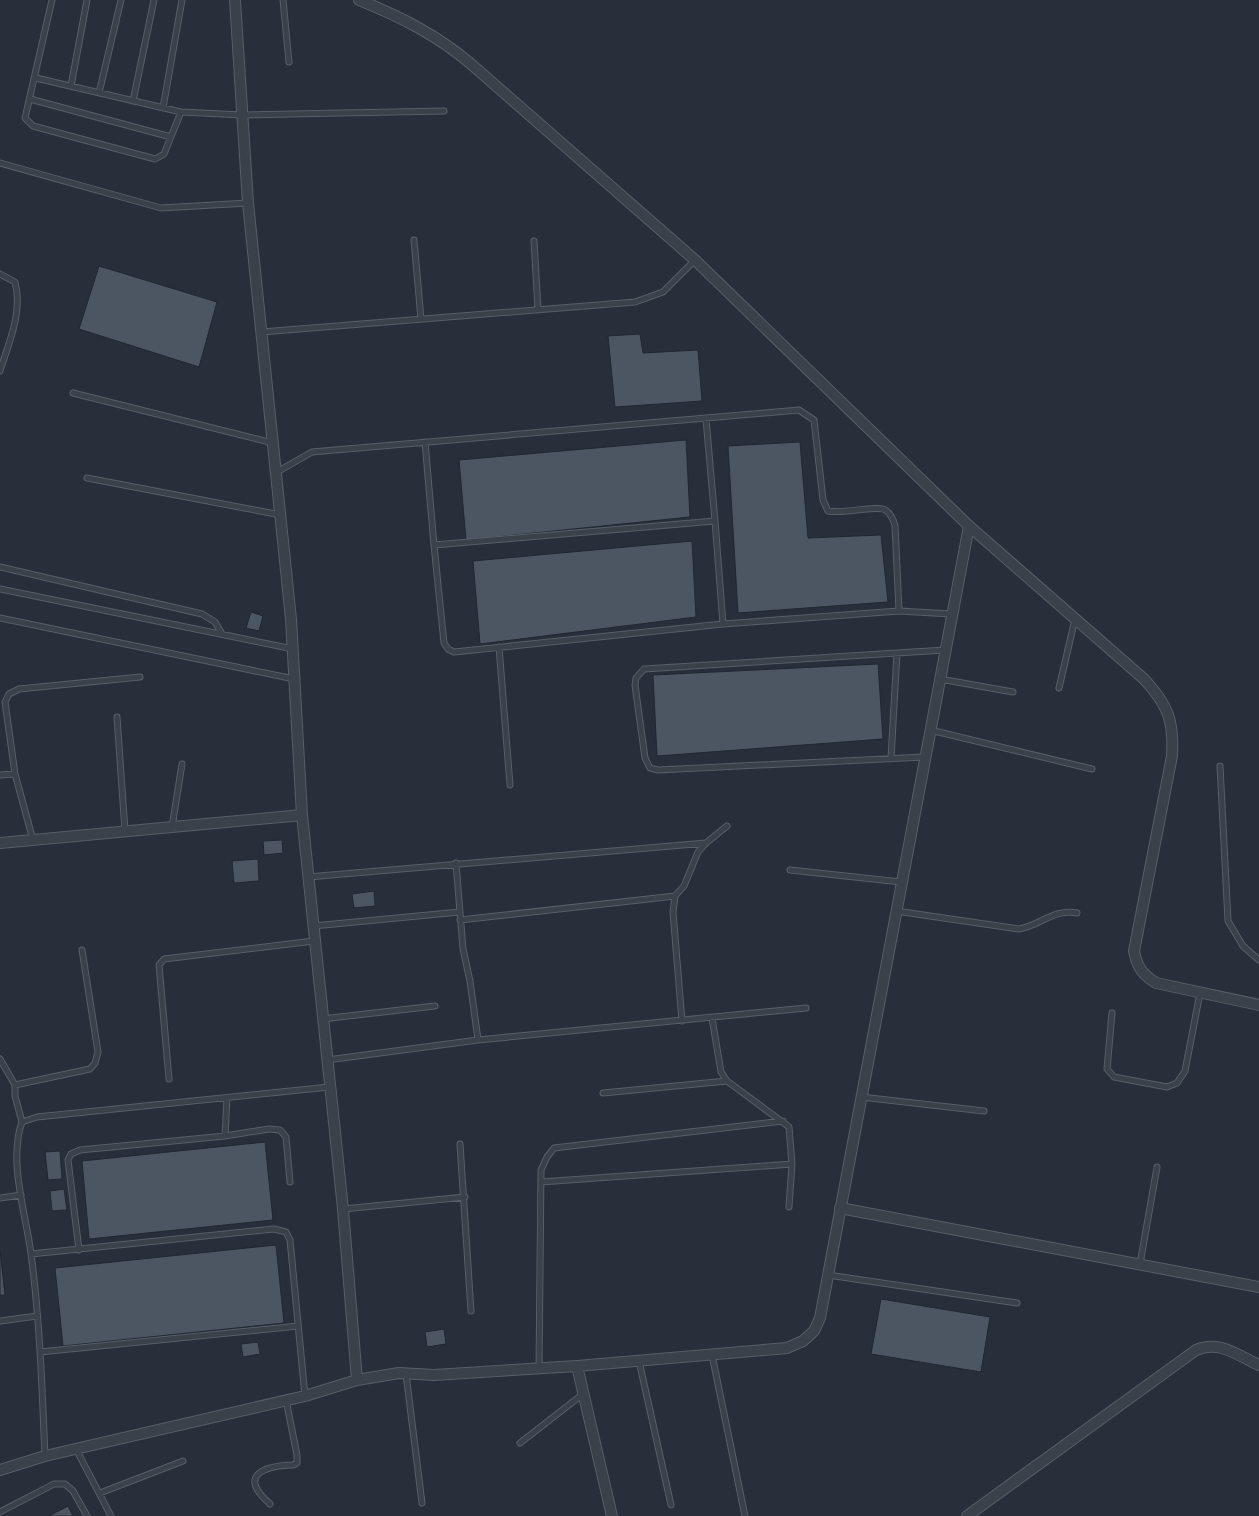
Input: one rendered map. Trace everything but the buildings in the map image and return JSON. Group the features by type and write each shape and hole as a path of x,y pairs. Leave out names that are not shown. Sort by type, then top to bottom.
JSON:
{"street":[{"path":"235,0 248,204 277,472 295,679 302,815 328,1087 343,1209 357,1380"},
{"path":"359,0 396,15 447,43 695,260 969,526 1144,679 1160,696 1169,713 1173,734 1172,756 1134,951 1136,964 1144,976 1156,982 1259,1004"},
{"path":"0,1470 45,1456 305,1396 357,1380 406,1374 434,1375 577,1366 787,1348 803,1341 814,1331 820,1318 924,757 969,526"},
{"path":"0,843 302,815"},
{"path":"840,1208 1259,1286"},
{"path":"967,1516 1196,1350 1207,1345 1219,1346 1259,1365"},
{"path":"577,1366 612,1516"}],"lane":[{"path":"52,0 26,118 33,126 155,159 164,154 181,112"},
{"path":"71,86 87,0"},
{"path":"99,93 121,0"},
{"path":"133,100 154,0"},
{"path":"163,108 182,0"},
{"path":"283,0 289,62"},
{"path":"36,78 181,112 242,115 444,111"},
{"path":"30,99 171,137"},
{"path":"0,163 161,208 248,204"},
{"path":"414,240 421,319"},
{"path":"534,242 538,309"},
{"path":"262,332 635,302 664,292 695,260"},
{"path":"0,274 15,282 19,296 18,313 2,356 0,371"},
{"path":"73,393 273,444"},
{"path":"277,472 312,452 799,410 814,420 822,500 828,511 838,513 883,509 890,514 895,525 899,611"},
{"path":"706,419 723,624"},
{"path":"425,442 444,643 448,649 454,652 723,624 899,611 951,614"},
{"path":"86,478 281,515"},
{"path":"434,544 715,521"},
{"path":"0,567 202,614 214,622 222,634"},
{"path":"0,589 292,649"},
{"path":"0,618 295,679"},
{"path":"1059,688 1075,619"},
{"path":"499,648 510,784"},
{"path":"924,757 658,770 650,768 645,758 635,685 636,678 644,669 945,650"},
{"path":"891,758 897,653"},
{"path":"33,840 15,774 5,702 9,694 20,689 140,677"},
{"path":"939,679 1013,692"},
{"path":"117,717 125,831"},
{"path":"930,730 1092,769"},
{"path":"172,827 182,764"},
{"path":"1220,766 1228,921 1243,946 1259,960"},
{"path":"0,775 15,774"},
{"path":"682,1021 673,912 676,896 684,886 698,852 727,826"},
{"path":"308,877 706,843"},
{"path":"456,863 460,920 478,1040"},
{"path":"790,870 901,882"},
{"path":"460,920 676,896"},
{"path":"896,911 1018,929 1026,928 1052,915 1070,911 1077,913"},
{"path":"313,926 460,912"},
{"path":"169,1079 159,966 164,959 314,941"},
{"path":"15,1085 90,1069 95,1063 98,1052 82,950"},
{"path":"1112,1013 1107,1069 1114,1077 1167,1087 1177,1083 1185,1072 1200,992"},
{"path":"322,1019 435,1006"},
{"path":"326,1060 478,1040 806,1008"},
{"path":"712,1018 721,1072 727,1080 789,1127 792,1164 790,1208"},
{"path":"0,1059 15,1085 22,1122 16,1139 21,1195 32,1254 40,1352 45,1456"},
{"path":"603,1093 727,1080"},
{"path":"22,1122 38,1117 328,1087"},
{"path":"861,1096 984,1111"},
{"path":"225,1136 227,1098"},
{"path":"539,1368 541,1170 546,1157 554,1148 783,1121"},
{"path":"78,1250 68,1160 71,1154 80,1150 225,1136 269,1129 280,1130 286,1137 290,1182"},
{"path":"460,1144 472,1311"},
{"path":"541,1182 792,1164"},
{"path":"1140,1264 1157,1167"},
{"path":"0,1198 21,1195"},
{"path":"343,1209 465,1197"},
{"path":"32,1254 274,1229 286,1232 290,1240 305,1396"},
{"path":"828,1275 1017,1303"},
{"path":"0,1321 37,1316"},
{"path":"40,1352 298,1326"},
{"path":"712,1355 745,1516"},
{"path":"639,1361 671,1505"},
{"path":"406,1374 422,1503"},
{"path":"520,1443 583,1394"},
{"path":"270,1504 256,1488 255,1479 258,1472 266,1468 297,1463 286,1399"},
{"path":"76,1449 111,1516"},
{"path":"100,1493 183,1461"},
{"path":"0,1512 54,1484 65,1484 73,1491 87,1516"}]}
